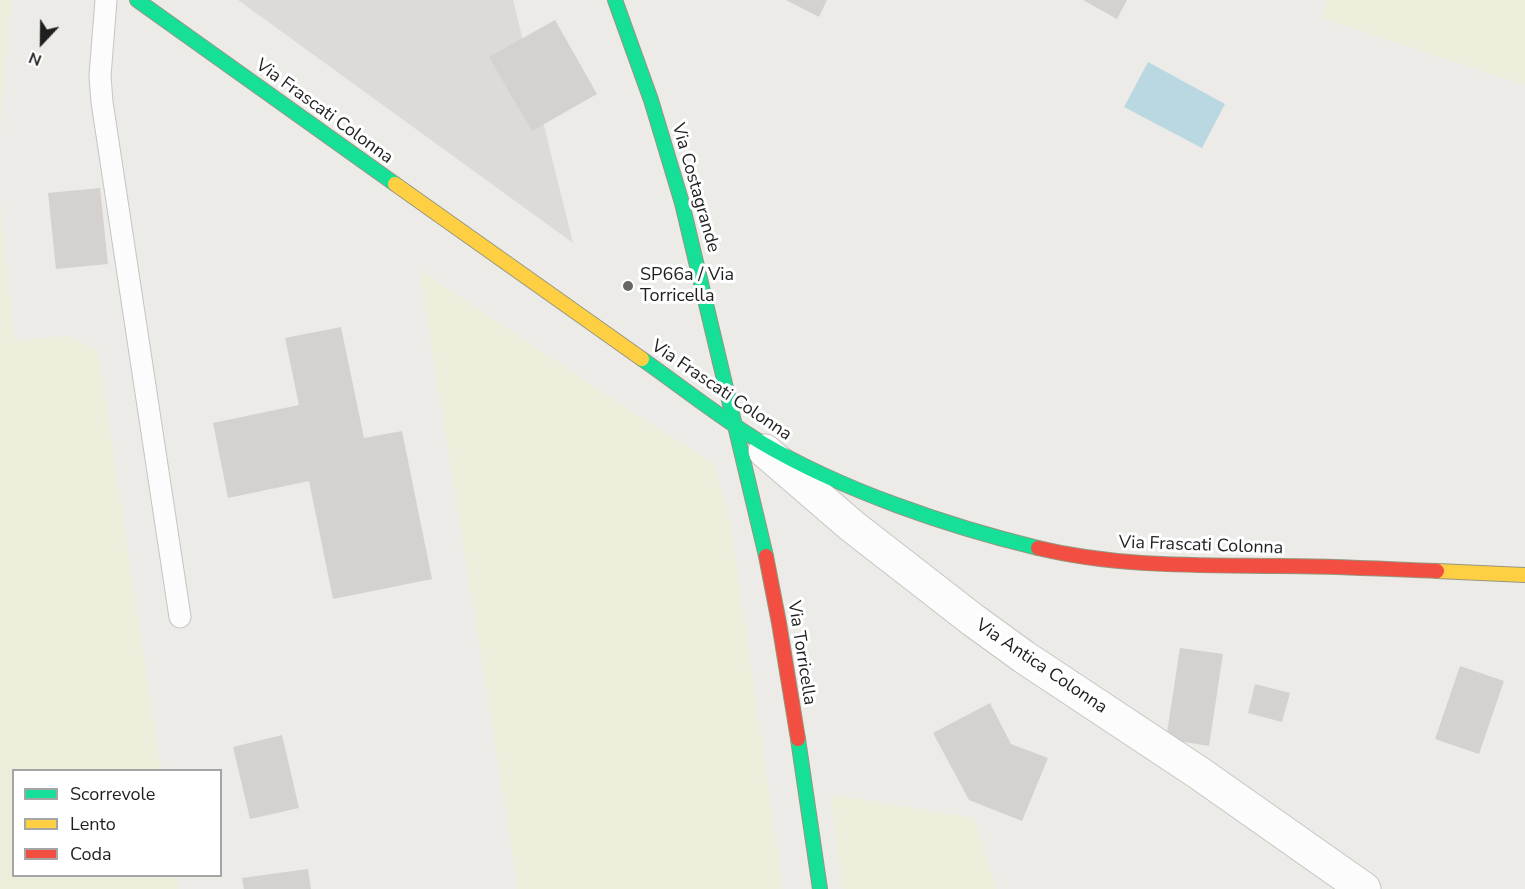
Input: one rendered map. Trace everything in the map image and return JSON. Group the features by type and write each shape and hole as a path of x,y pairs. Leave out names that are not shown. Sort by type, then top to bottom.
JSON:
{"street":[{"name":"Via Frascati Colonna","path":"137,0 734,425 768,447 822,473 896,503 999,538 1105,560 1172,566 1308,567 1525,575"},
{"name":"Via Costagrande","path":"615,0 643,76 678,189 703,283 734,425"},
{"name":"Via Torricella","path":"734,425 772,587 819,889"},
{"name":"Via Antica Colonna","path":"734,425 852,526 973,620 1024,657 1199,773 1364,889"}],"lane":[{"path":"106,0 100,76 102,102 180,617"}],"shaded area":[{"path":"238,0 513,0 573,243"}],"green space":[{"path":"0,0 11,0 0,135"},
{"path":"1327,0 1525,0 1525,85 1320,18"},
{"path":"0,198 14,340 67,336 98,350 161,769 12,769 12,877 177,877 179,889 0,889"},
{"path":"419,269 713,463 730,518 783,889 518,889"},
{"path":"830,794 974,818 997,889 842,889"}],"water":[{"path":"1148,62 1225,104 1202,148 1124,107"}],"building":[{"path":"786,0 827,0 819,17"},
{"path":"1083,0 1127,0 1117,19"},
{"path":"555,20 597,94 532,131 489,57"},
{"path":"100,188 108,264 56,269 48,193"},
{"path":"341,327 364,438 402,431 432,579 333,599 309,481 228,498 213,423 299,405 285,338"},
{"path":"1180,648 1223,654 1209,746 1166,739"},
{"path":"1460,666 1504,681 1479,754 1435,739"},
{"path":"1255,684 1290,693 1282,722 1248,713"},
{"path":"990,703 1011,744 1048,758 1022,821 969,800 933,733"},
{"path":"282,735 299,808 250,819 233,747"},
{"path":"308,869 311,889 244,889 242,878"}],"traffic: fast":[{"path":"137,0 395,184"},
{"path":"615,0 651,100 682,203 766,556"},
{"path":"642,359 746,433 826,476 932,518 1038,548"},
{"path":"798,739 820,889"}],"traffic: slow":[{"path":"395,184 642,359"},
{"path":"1437,571 1525,575"}],"traffic: jam":[{"path":"1038,548 1097,559 1157,564 1318,566 1437,571"},
{"path":"766,556 798,739"}],"place":[{"name":"SP66a / Via Torricella","path":"628,286"}]}
